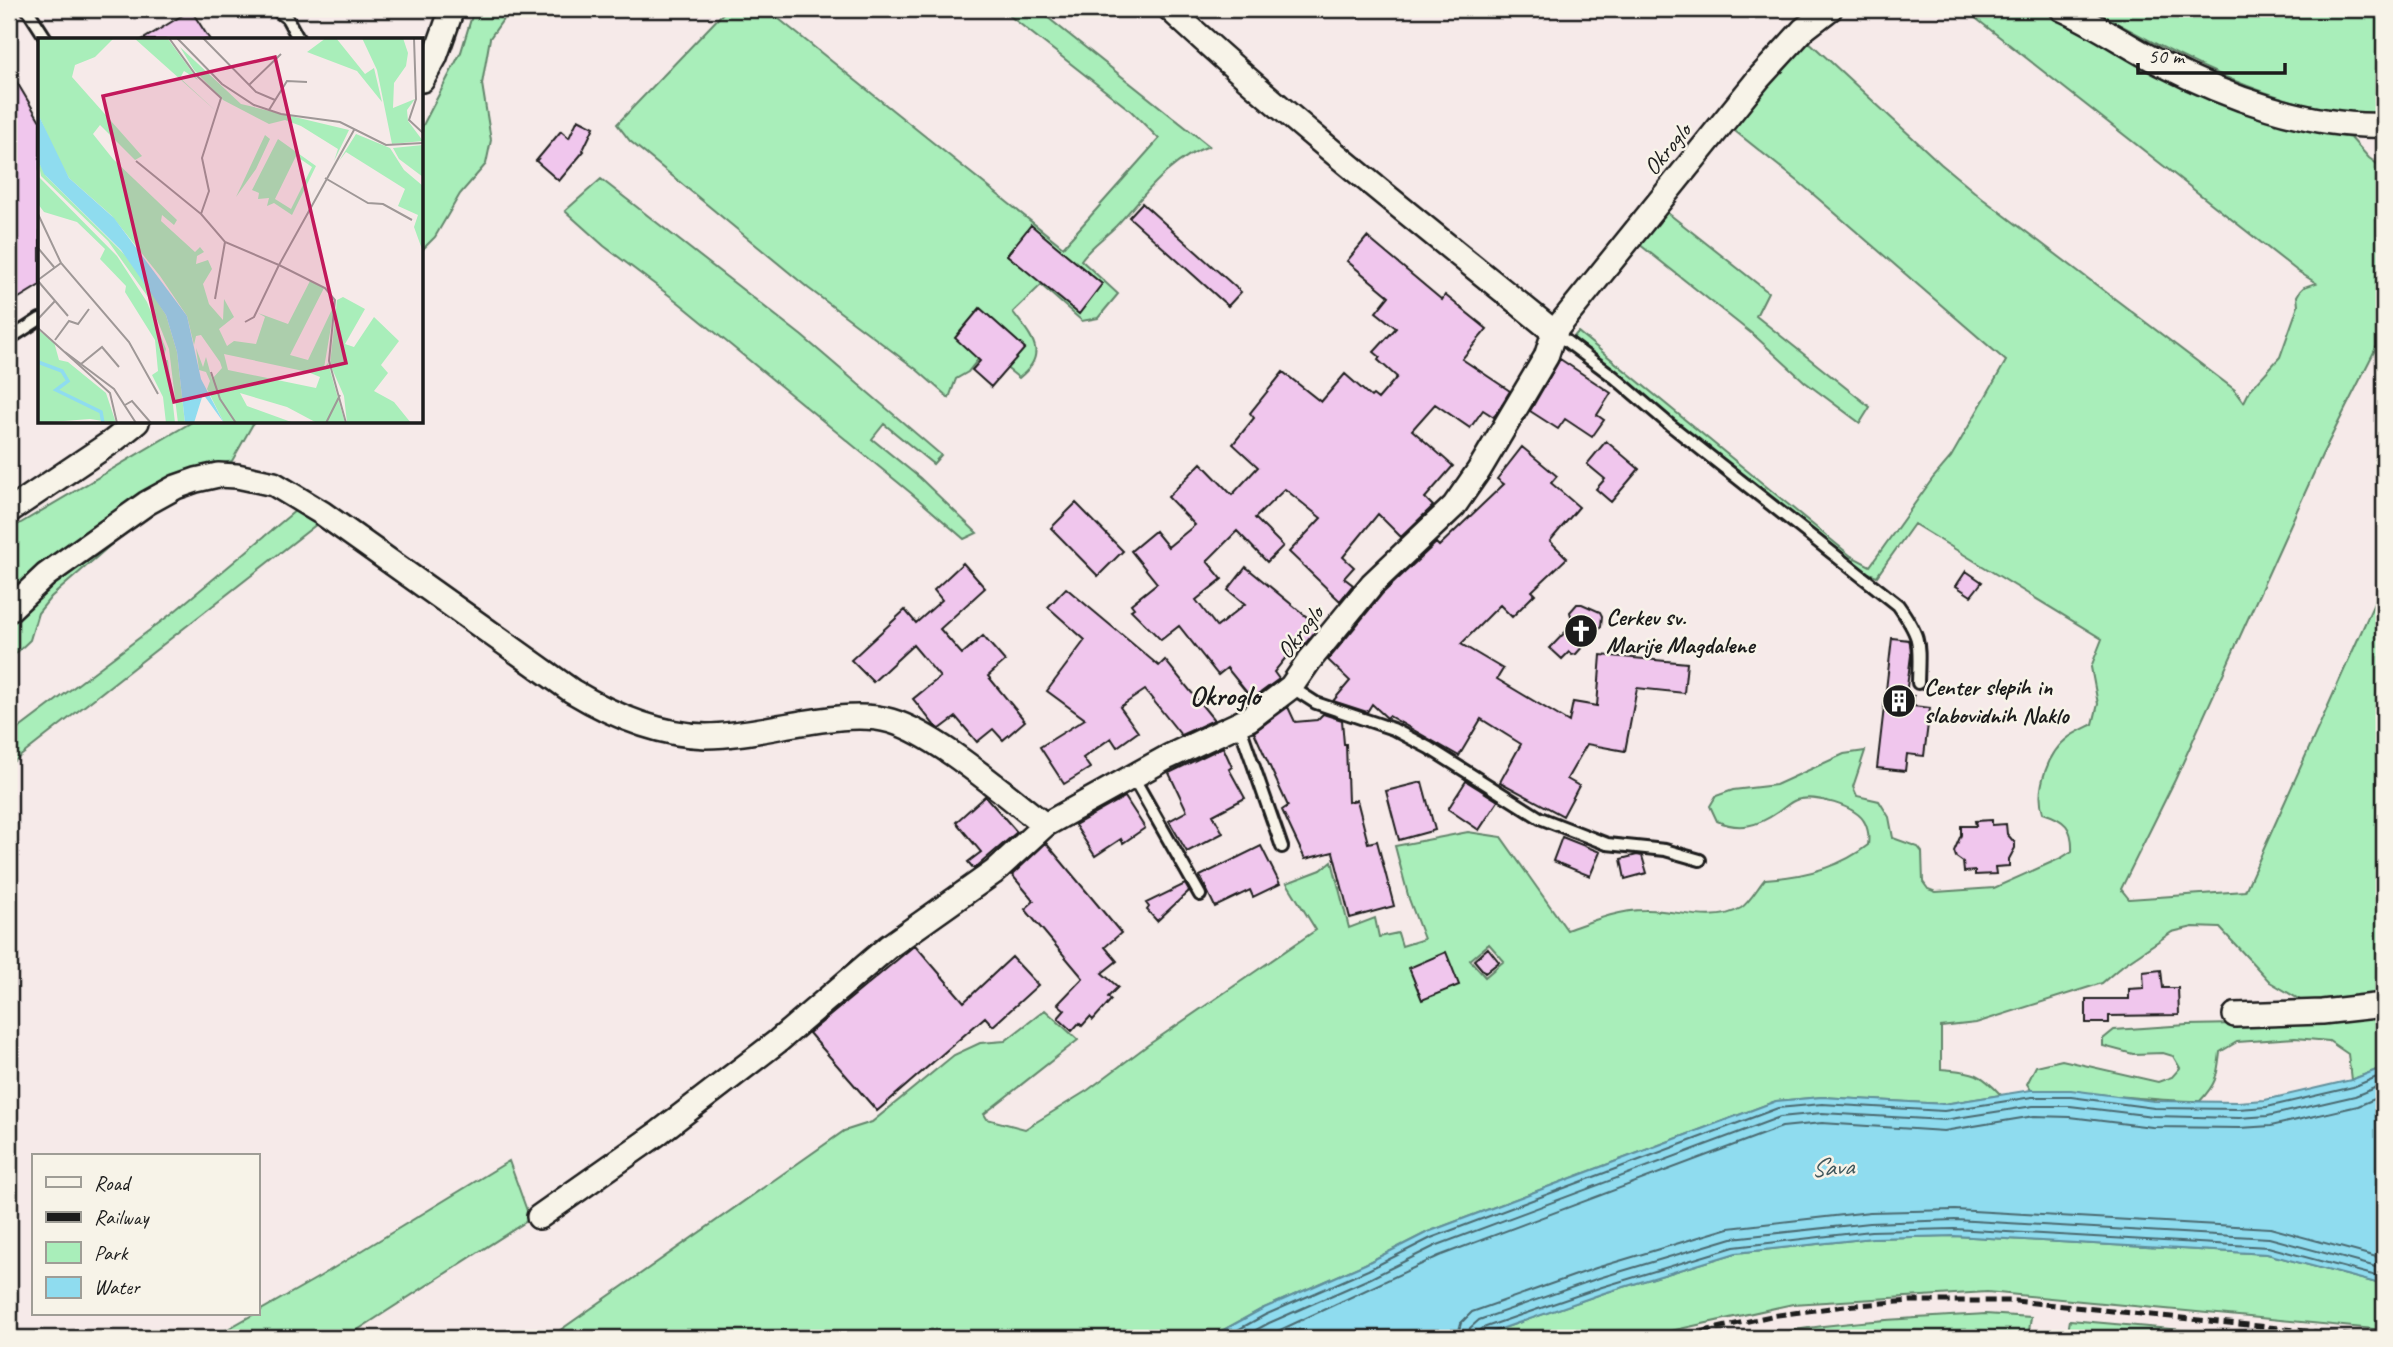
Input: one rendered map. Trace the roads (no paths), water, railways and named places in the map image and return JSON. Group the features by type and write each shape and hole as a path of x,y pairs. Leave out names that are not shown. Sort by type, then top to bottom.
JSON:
{"street":[{"path":"424,76 435,57 452,9"},
{"path":"1170,9 1288,114 1553,332"},
{"name":"Okroglo","path":"539,1217 657,1134 778,1041 888,947 994,872 1045,825 1168,757 1238,724 1291,687 1373,584 1454,506 1533,380 1546,357 1553,332 1759,78 1804,29 1830,9"},
{"path":"2062,9 2161,64 2243,100 2356,126 2384,125"},
{"path":"9,511 134,424"},
{"path":"9,610 46,575 146,503 196,480 218,475 237,476 274,484 322,513 572,691 629,720 671,732 707,736 848,718 888,720 909,727 934,743 1045,825"},
{"path":"2235,1015 2322,1012 2384,1004"}],"lane":[{"path":"27,9 46,38"},
{"path":"275,9 287,18 298,38"},
{"path":"9,339 38,320"},
{"path":"1553,332 1614,377 1679,432 1898,605 1914,628 1919,642 1919,683"},
{"path":"1291,687 1316,703 1393,729 1429,748 1540,818 1607,844 1665,850 1700,860"},
{"path":"1238,724 1282,847"},
{"path":"1133,777 1200,895"}],"water":[{"name":"Sava","path":"2384,1067 2384,1285 2267,1254 1954,1236 1872,1238 1736,1253 1604,1293 1475,1338 1209,1338 1262,1309 1365,1264 1428,1232 1776,1101 1822,1097 1944,1104 2031,1090 2071,1090 2154,1101 2238,1102 2265,1100 2351,1080"}],"railway":[{"path":"1673,1338 1771,1316 1910,1301 2016,1301 2374,1338"}],"place":[{"name":"Cerkev sv. Marije Magdalene","path":"1581,631"},
{"name":"Center slepih in slabovidnih Naklo","path":"1899,701"}],"district":[{"name":"Okroglo","path":"1225,695"}]}
